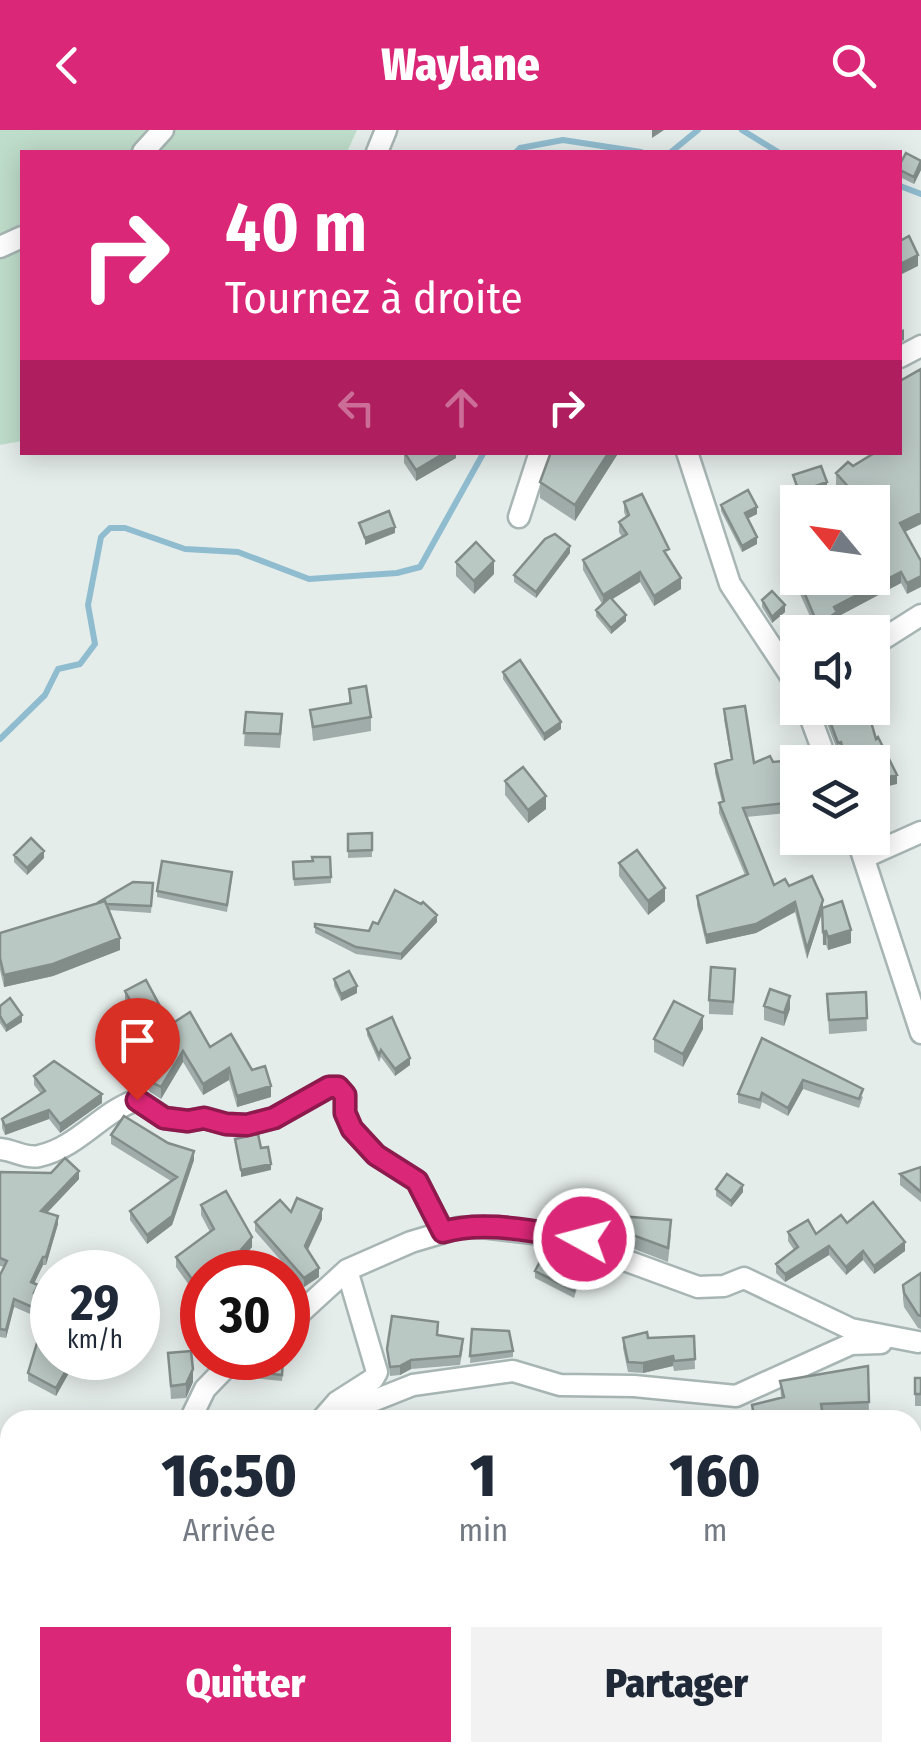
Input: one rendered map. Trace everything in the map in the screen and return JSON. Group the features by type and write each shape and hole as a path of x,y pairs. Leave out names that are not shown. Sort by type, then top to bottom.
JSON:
{"street":[{"path":"146,150 163,130"},
{"path":"518,517 539,455"},
{"path":"687,455 730,584 780,659"},
{"path":"890,635 921,616"},
{"path":"890,840 921,832"},
{"path":"864,855 921,1033"},
{"path":"0,1149 37,1157 86,1136 121,1106 137,1100 164,1118 204,1118 247,1125 274,1118 329,1087 338,1087 345,1095 345,1113 352,1129 376,1155 417,1181 443,1232"},
{"path":"310,1304 348,1270 388,1250 458,1228 482,1227 584,1239 597,1250 698,1287 724,1286 744,1278 852,1329 919,1342"},
{"path":"331,1410 372,1380 376,1372 348,1270"},
{"path":"349,1410 414,1385 513,1371 560,1386 634,1386 736,1396 851,1344 919,1342"},
{"path":"195,1410 214,1380"}],"green space":[{"path":"0,130 357,130 348,150 20,150 20,441 0,445"}],"building":[{"path":"906,153 921,161 914,177 902,171"},
{"path":"909,236 918,255 902,263 902,240"},
{"path":"921,369 921,513 900,523 921,561 921,576 907,583 901,572 890,578 890,485 847,485 836,473 848,462 853,466 871,455 902,455 902,380"},
{"path":"406,455 441,455 416,470"},
{"path":"550,455 607,455 575,505 540,482"},
{"path":"821,466 827,482 797,485 793,475"},
{"path":"748,490 757,507 745,513 757,537 742,546 721,505"},
{"path":"642,494 669,549 664,551 681,578 654,596 640,572 603,595 583,560 627,534 619,522 629,515 624,502"},
{"path":"389,511 395,527 365,538 359,523"},
{"path":"555,534 570,546 536,592 514,575 545,539"},
{"path":"476,542 494,561 474,581 456,562"},
{"path":"772,591 785,605 772,617 762,600"},
{"path":"805,595 857,595 834,607 837,612 833,615 814,615"},
{"path":"610,597 626,615 611,628 596,610"},
{"path":"520,660 561,722 544,734 503,672"},
{"path":"366,686 371,717 313,727 310,710 351,703 349,689"},
{"path":"745,706 754,763 770,756 773,762 780,761 780,804 743,808 774,885 785,879 789,886 812,876 823,900 807,949 795,902 756,924 706,935 697,896 748,874 719,803 724,801 715,764 732,759 724,709"},
{"path":"246,712 282,714 280,734 244,733"},
{"path":"831,725 872,725 882,745 842,745"},
{"path":"523,767 546,796 528,810 505,781"},
{"path":"372,833 372,850 348,851 348,834"},
{"path":"31,838 44,851 27,868 14,855"},
{"path":"637,850 665,888 648,901 619,863"},
{"path":"312,857 330,857 331,877 294,879 293,862 313,861"},
{"path":"162,861 232,872 227,905 157,891"},
{"path":"133,882 153,883 151,906 97,903"},
{"path":"395,890 423,902 437,915 401,954 356,947 315,927 369,931 373,922 378,924"},
{"path":"105,901 120,938 53,964 4,975 0,933"},
{"path":"842,901 851,930 828,937 823,932 822,908"},
{"path":"711,967 735,969 733,1002 709,1000"},
{"path":"349,971 357,986 341,994 334,979"},
{"path":"146,980 170,1025 190,1012 210,1047 231,1034 252,1070 265,1066 271,1086 237,1096 229,1068 203,1084 183,1051 161,1087 150,1081 131,1053 151,1039 125,991"},
{"path":"770,989 790,996 784,1013 764,1006"},
{"path":"866,992 867,1018 829,1020 827,994"},
{"path":"10,998 22,1015 6,1026 0,1006"},
{"path":"674,1001 703,1016 683,1054 654,1039"},
{"path":"392,1017 410,1058 395,1069 381,1050 379,1055 367,1029"},
{"path":"762,1038 863,1089 859,1099 803,1080 788,1108 762,1093 760,1100 738,1094"},
{"path":"54,1061 102,1094 60,1124 49,1110 5,1126 2,1119 45,1091 34,1076"},
{"path":"124,1116 168,1143 194,1151 172,1216 147,1235 130,1211 177,1177 111,1135"},
{"path":"258,1134 261,1148 268,1147 271,1164 241,1170 235,1139"},
{"path":"65,1158 79,1171 41,1211 58,1216 48,1250 30,1250 30,1306 14,1299 6,1330 0,1329 0,1275 7,1261 0,1258 0,1172 51,1173"},
{"path":"921,1167 921,1192 900,1174"},
{"path":"727,1174 743,1185 731,1201 716,1189"},
{"path":"226,1191 252,1237 241,1250 186,1250 214,1229 201,1205"},
{"path":"297,1198 322,1209 305,1246 308,1250 280,1250 255,1222 280,1200 291,1212"},
{"path":"873,1202 905,1242 874,1266 863,1251 846,1267 829,1246 785,1274 776,1264 798,1247 788,1232 808,1220 816,1234 841,1215 847,1223"},
{"path":"618,1216 671,1220 668,1248 616,1229"},
{"path":"310,1254 319,1268 310,1274"},
{"path":"543,1256 579,1275 574,1291 535,1271"},
{"path":"921,1273 921,1316 904,1293 903,1285"},
{"path":"392,1316 438,1322 437,1335 463,1339 460,1356 411,1360 390,1367 387,1349"},
{"path":"472,1329 509,1331 513,1351 470,1356"},
{"path":"647,1332 648,1338 694,1336 695,1359 674,1361 673,1356 628,1362 623,1338"},
{"path":"180,1352 180,1380 188,1380 186,1384 171,1386 168,1353"},
{"path":"868,1366 869,1402 821,1404 822,1410 753,1410 752,1405 784,1397 780,1381"},
{"path":"915,1378 921,1378 921,1394 915,1394"},
{"path":"41,1380 61,1380 56,1388"}],"waterway":[{"path":"673,150 698,130"},
{"path":"742,130 775,150"},
{"path":"518,150 563,140 628,150"},
{"path":"902,187 921,194"},
{"path":"0,739 45,695 58,669 80,664 95,644 88,605 101,537 110,528 125,528 185,549 238,552 309,579 397,573 420,567 482,455"}],"route":[{"path":"137,1100 164,1118 204,1118 247,1125 274,1118 329,1087 338,1087 345,1095 345,1113 352,1129 376,1155 417,1181 443,1232 482,1227 584,1239"}]}
